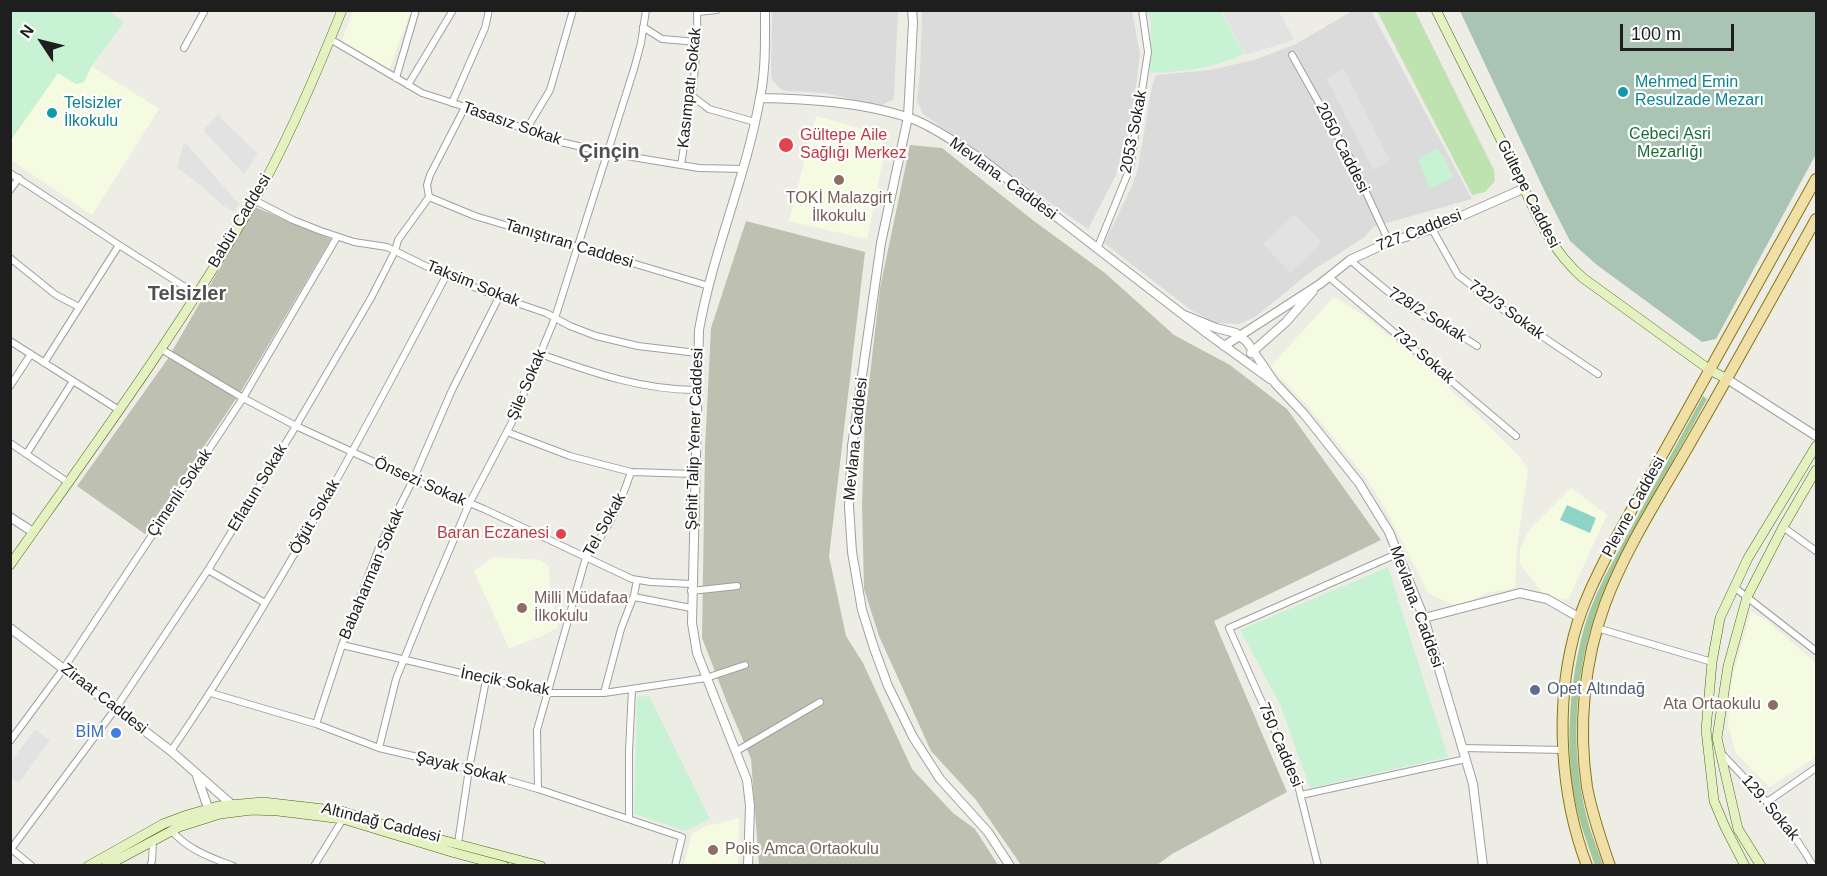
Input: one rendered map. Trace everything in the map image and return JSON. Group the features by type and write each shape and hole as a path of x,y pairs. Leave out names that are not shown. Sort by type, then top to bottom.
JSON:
{"main road":[{"name":"Babür Caddesi","path":"10,565 160,349 254,200 292,124 342,10"},
{"name":"Gültepe Caddesi","path":"1436,10 1549,240 1567,264 1710,370 1726,379"},
{"name":"Plevne Caddesi","path":"1587,866 1573,816 1563,750 1567,673 1580,618 1599,571 1616,538 1816,179"},
{"name":"Plevne Caddesi","path":"1610,866 1587,788 1584,751 1584,709 1588,665 1597,628 1617,576 1816,219"},
{"path":"1745,866 1714,801 1706,730 1712,662 1720,618 1734,587 1748,558 1816,446"},
{"path":"1761,866 1738,829 1717,738 1728,666 1747,597 1816,470"},
{"name":"Altındağ Caddesi","path":"106,866 207,813 231,804 273,803 327,808 541,866"},
{"name":"Altındağ Caddesi","path":"88,866 163,824 207,813 252,810 343,819 504,866"}],"street":[{"path":"184,48 205,10"},
{"path":"396,78 416,10"},
{"path":"408,85 453,10"},
{"path":"452,103 485,28 489,10"},
{"path":"526,130 550,90 573,10"},
{"name":"Şile Sokak","path":"379,748 396,679 469,504 507,432 555,318 634,69 646,10"},
{"path":"697,11 717,10"},
{"name":"Şehit Talip Yener Caddesi","path":"748,866 750,796 747,780 694,644 691,588 697,353 700,323 743,169 760,98 765,10"},
{"name":"Mevlana Caddesi","path":"912,10 908,117 881,243 852,446 849,524 854,569 862,610 876,656 888,686 918,746 945,785 988,832 1010,866"},
{"name":"2053 Sokak","path":"1097,249 1130,168 1148,52 1142,10"},
{"name":"Kasımpatı Sokak","path":"681,165 698,42 697,11"},
{"path":"643,27 662,39 698,42"},
{"name":"Tasasız Sokak","path":"330,39 422,93 548,139 608,153 699,168 743,169"},
{"name":"2050 Caddesi","path":"1292,55 1348,154 1389,242"},
{"path":"692,96 709,109 755,122"},
{"name":"Mevlana. Caddesi","path":"760,98 831,101 908,117 983,160 1275,383"},
{"name":"Eflatun Sokak","path":"11,849 116,708 208,570 296,426 395,251 398,240 429,197 427,185 430,175 465,107"},
{"path":"10,173 196,294"},
{"path":"10,190 19,178"},
{"name":"727 Caddesi","path":"1224,346 1320,284 1350,260 1389,242 1432,229 1525,188"},
{"name":"Tanıştıran Caddesi","path":"429,197 475,216 709,286"},
{"name":"Taksim Sokak","path":"254,200 293,220 337,237 395,251 446,276 539,310 577,329 651,348 697,353"},
{"name":"732/3 Sokak","path":"1432,229 1458,275 1509,314 1598,375"},
{"name":"Çimenli Sokak","path":"10,741 64,668 243,398 337,237"},
{"path":"44,363 119,245"},
{"path":"10,258 56,295 79,307"},
{"name":"728/2 Sokak","path":"1350,260 1390,293 1423,316 1456,332 1477,346"},
{"name":"Öğüt Sokak","path":"171,751 211,693 354,452 446,276"},
{"name":"732 Sokak","path":"1329,277 1516,436"},
{"name":"727 Caddesi","path":"1245,360 1253,350 1286,322 1320,284"},
{"name":"Babaharman Sokak","path":"316,724 342,645 380,545 413,480 452,390 499,297"},
{"name":"Mevlana. Caddesi","path":"1184,315 1239,335 1253,350 1275,383 1304,414 1359,483 1389,532 1424,618 1466,759 1473,784 1484,866"},
{"path":"10,341 119,410"},
{"name":"Önsezi Sokak","path":"160,349 296,426 637,580 691,588 737,586"},
{"path":"10,386 31,354"},
{"path":"540,354 606,378 666,390 696,390"},
{"path":"1726,379 1816,436"},
{"path":"27,453 73,381"},
{"path":"507,432 570,456 631,472 694,474"},
{"path":"10,443 69,483"},
{"name":"Tel Sokak","path":"538,789 537,730 546,693 586,557 601,539 620,504 631,472"},
{"path":"10,517 33,532"},
{"path":"1783,527 1816,551"},
{"name":"750 Caddesi","path":"1318,866 1298,781 1229,628 1399,553"},
{"path":"208,570 265,603"},
{"path":"604,693 637,580"},
{"path":"1734,587 1816,651"},
{"path":"1424,618 1520,593 1547,599 1580,618"},
{"path":"633,597 691,608"},
{"name":"Ziraat Caddesi","path":"10,628 171,751 231,804"},
{"path":"1597,628 1712,662"},
{"name":"İnecik Sokak","path":"342,645 546,693 604,693 706,678 745,665"},
{"path":"458,843 486,680"},
{"path":"629,819 632,689"},
{"name":"Şayak Sokak","path":"211,693 316,724 379,748 469,769 538,789 682,837 675,866"},
{"path":"735,752 820,702"},
{"path":"1462,748 1563,750"},
{"name":"129. Sokak","path":"1722,754 1767,802 1802,847 1813,866"},
{"path":"1301,795 1466,759"},
{"path":"1767,802 1816,768"},
{"name":"Ziraat Caddesi","path":"195,773 205,795 207,813"},
{"path":"314,866 343,819"},
{"path":"171,830 179,840 199,852 234,866"},
{"path":"150,866 153,840"},
{"path":"11,849 32,866"}],"shaded area":[{"path":"11,10 110,11 124,23 93,64 84,82 76,84 58,73 11,140"},
{"path":"353,11 411,11 389,69 342,41"},
{"path":"772,11 898,11 894,99 880,106 825,93 785,91 778,87 772,79 771,72"},
{"path":"922,11 1132,11 1140,54 1132,120 1116,175 1088,229 923,114 917,101"},
{"path":"1147,11 1221,11 1244,54 1221,63 1198,68 1150,73 1151,22"},
{"path":"1222,11 1279,11 1294,40 1245,55"},
{"path":"1352,11 1371,11 1472,199 1373,227 1365,237 1313,270 1255,317 1239,324 1215,323 1191,310 1104,243 1132,186 1138,168 1152,86 1156,75 1210,70 1254,60 1296,44"},
{"path":"91,66 159,109 92,215 11,160 11,140 58,72 76,84 84,82"},
{"path":"1344,69 1390,161 1373,170 1326,78"},
{"path":"218,115 258,154 244,174 203,130"},
{"name":"TOKİ Malazgirt İlkokulu","path":"816,116 869,131 881,138 885,149 867,239 789,221"},
{"path":"186,143 239,204 234,212 177,168 183,146"},
{"path":"910,145 942,148 1034,221 1105,273 1174,335 1230,365 1287,409 1381,540 1214,621 1287,792 1172,854 1157,865 1021,865 976,800 931,751 879,636 864,589 862,505 865,418 880,288"},
{"path":"1438,148 1454,177 1430,189 1418,159"},
{"path":"255,207 331,239 240,393 145,534 77,486 167,360"},
{"path":"1295,214 1322,243 1290,273 1263,244"},
{"path":"746,221 865,252 829,556 846,636 863,663 912,769 953,813 975,829 998,865 759,865 751,759 702,638 705,448 711,328"},
{"path":"1334,297 1365,316 1419,361 1476,413 1520,457 1528,469 1517,547 1515,588 1490,592 1456,606 1429,594 1385,508 1367,479 1306,404 1270,367"},
{"path":"1571,488 1607,515 1568,600 1565,598 1563,600 1543,593 1520,564 1520,549 1529,530"},
{"path":"1567,505 1596,518 1590,533 1560,520"},
{"name":"Milli Müdafaa İlkokulu","path":"493,557 540,560 549,567 550,590 558,627 543,636 509,648 474,571"},
{"path":"1388,567 1448,757 1310,788 1280,704 1240,630"},
{"name":"Ata Ortaokulu","path":"1751,612 1763,618 1816,663 1816,757 1769,787 1736,753 1728,725 1730,685"},
{"path":"649,696 710,819 685,831 634,814 637,697"},
{"path":"35,729 50,740 19,783 11,777 11,762"},
{"name":"Polis Amca Ortaokulu","path":"739,818 738,865 684,865 692,834 704,827"}],"green space":[{"path":"1377,11 1415,11 1494,170 1495,181 1485,192 1472,195"},
{"name":"Cebeci Asri Mezarlığı","path":"1460,11 1816,11 1816,154 1716,339 1702,342 1597,265 1570,241"},
{"path":"1703,396 1707,399 1612,573 1596,612 1583,662 1577,714 1578,767 1589,824 1603,865 1595,866 1579,816 1570,767 1571,699 1582,636 1605,576"}],"place":[{"name":"Mehmed Emin Resulzade Mezarı","path":"1623,92"},
{"name":"Telsizler İlkokulu","path":"52,113"},
{"name":"Gültepe Aile Sağlığı Merkez","path":"786,145"},
{"name":"TOKİ Malazgirt İlkokulu","path":"839,180"},
{"name":"Baran Eczanesi","path":"561,534"},
{"name":"Milli Müdafaa İlkokulu","path":"522,608"},
{"name":"Opet Altındağ","path":"1535,690"},
{"name":"Ata Ortaokulu","path":"1773,705"},
{"name":"BİM","path":"116,733"},
{"name":"Polis Amca Ortaokulu","path":"713,850"}],"district":[{"name":"Çinçin","path":"609,152"},
{"name":"Telsizler","path":"187,294"}]}
